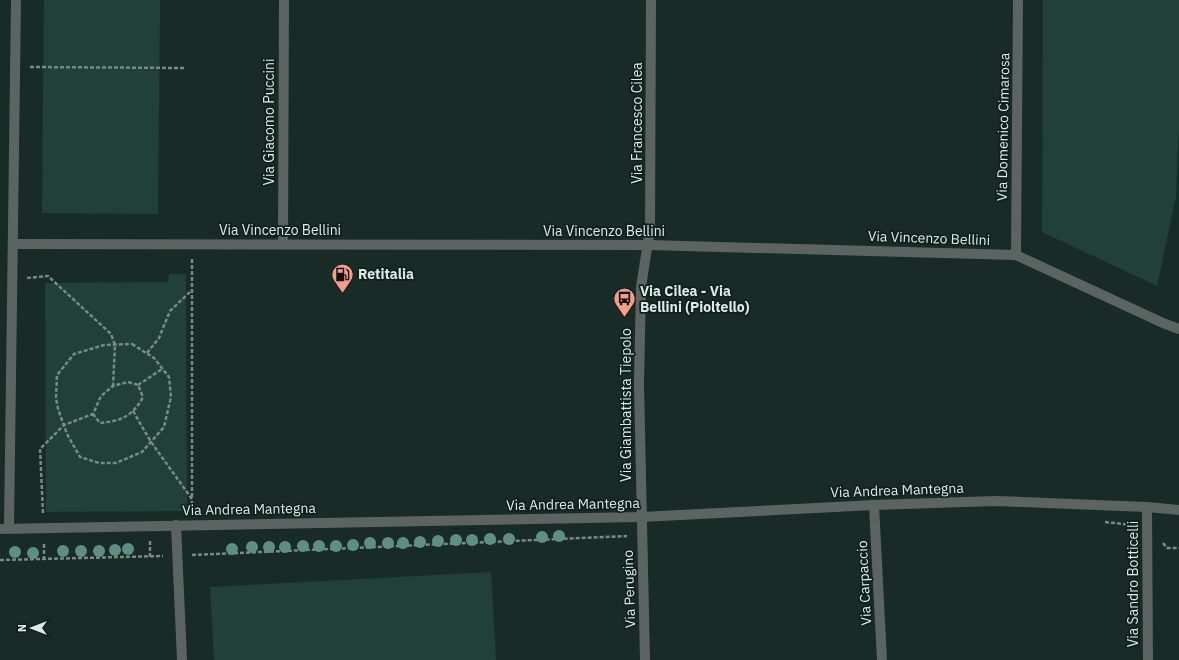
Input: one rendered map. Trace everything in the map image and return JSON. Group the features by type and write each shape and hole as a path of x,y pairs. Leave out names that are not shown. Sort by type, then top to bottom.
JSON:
{"street":[{"path":"5,529 13,280 16,0"},
{"name":"Via Giacomo Puccini","path":"283,244 284,0"},
{"name":"Via Francesco Cilea","path":"648,245 650,229 651,0"},
{"name":"Via Domenico Cimarosa","path":"1016,255 1018,0"},
{"name":"Via Vincenzo Bellini","path":"13,244 648,245 1016,255 1163,324 1179,329"},
{"name":"Via Giambattista Tiepolo","path":"641,517 639,335 641,287 648,245"},
{"name":"Via Andrea Mantegna","path":"5,529 641,517 874,505 996,501 1147,507 1179,510"},
{"name":"Via Carpaccio","path":"874,505 882,660"},
{"name":"Via Sandro Botticelli","path":"1147,507 1148,660"},
{"name":"Via Perugino","path":"641,517 645,660"},
{"path":"176,525 182,660"}],"path":[{"path":"15,66 184,68"},
{"path":"192,244 192,513"},
{"path":"13,280 48,276 111,334 115,345 113,386"},
{"path":"147,353 159,338 170,311 192,290"},
{"path":"132,344 147,353 154,358 169,377 171,397 164,427 142,452 116,463 99,463 80,457 68,434 58,409 56,398 57,375 74,354 104,345 132,344"},
{"path":"44,559 40,450 64,425 93,414 101,396 113,386 128,382 138,385 162,370"},
{"path":"93,414 100,423 122,419 137,408 143,397 138,385"},
{"path":"133,411 151,442 192,499"},
{"path":"1099,522 1147,526 1167,548 1179,548"},
{"path":"0,560 178,556 641,536"}],"green space":[{"path":"44,0 160,0 158,214 42,213"},
{"path":"1043,0 1179,0 1179,127 1176,196 1157,286 1042,232"},
{"path":"169,274 186,274 187,511 46,512 45,283 168,282"},
{"path":"491,572 496,660 214,660 210,587"}],"place":[{"name":"Retitalia","path":"342,294"},
{"name":"Via Cilea - Via Bellini (Pioltello)","path":"625,318"}]}
